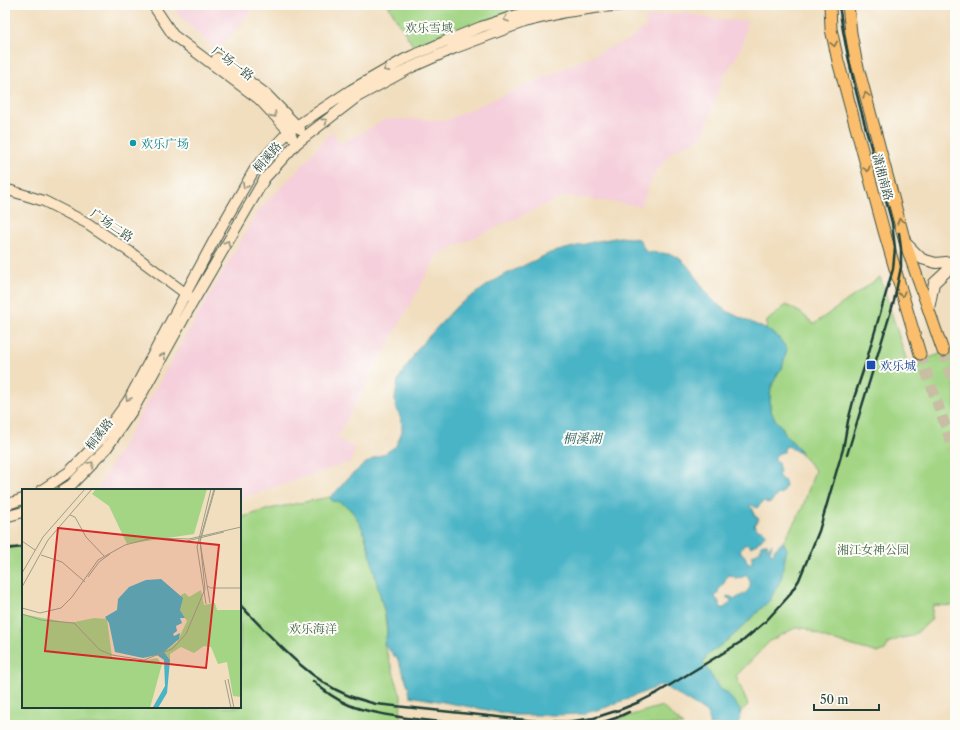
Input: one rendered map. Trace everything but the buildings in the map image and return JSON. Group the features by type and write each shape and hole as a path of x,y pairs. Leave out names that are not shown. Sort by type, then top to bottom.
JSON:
{"main road":[{"name":"广场一路","path":"152,5 174,35 259,99 293,128 306,136"},
{"name":"广场一路","path":"160,5 176,27 191,40 266,94 293,128 297,143"},
{"name":"桐溪路","path":"44,489 69,472 99,441 128,401 219,231 256,167 293,128 351,90 405,59 446,41 523,13 557,5"},
{"name":"桐溪路","path":"64,489 106,449 134,408 192,303 265,178 297,143 358,97 412,67 455,48 524,22 566,12 624,5"},
{"name":"潇湘南路","path":"830,5 831,29 838,60 884,231 920,354"},
{"name":"潇湘南路","path":"848,5 856,60 905,242 943,351"},
{"name":"广场二路","path":"5,189 44,201 87,223 183,297"},
{"name":"广场二路","path":"5,196 45,208 84,228 192,303"},
{"path":"905,242 922,259 936,263 955,261"},
{"path":"928,309 934,283 949,269 955,268"},
{"path":"5,505 22,499"},
{"path":"5,517 22,512"}],"shaded area":[{"path":"170,5 257,5 217,50 191,27"},
{"path":"686,13 716,20 748,21 743,42 737,56 723,77 703,135 695,141 673,151 669,155 651,180 641,206 565,196 438,254 337,437 355,449 350,462 241,499 241,489 98,489 258,211 300,168 332,131 340,144 387,119 447,120 631,39 642,29 646,29 646,18 665,14"}],"green space":[{"name":"欢乐雪域","path":"388,5 582,5 418,54"},
{"name":"湘江女神公园","path":"880,277 908,365 955,349 955,606 933,605 931,620 920,630 912,636 901,638 889,643 885,650 878,653 825,638 805,628 795,628 770,641 736,676 748,705 741,711 727,693 719,688 703,663 706,656 733,636 770,600 787,549 783,542 802,509 815,470 801,454 798,447 787,437 770,409 771,388 778,373 779,338 766,330 767,321 786,305 801,313 814,324"},
{"name":"欢乐海洋","path":"330,497 332,501 338,501 347,506 356,516 362,527 372,560 385,616 387,634 384,644 401,696 400,725 5,725 5,545 22,546 22,708 241,708 241,518 269,509"},
{"path":"662,706 683,725 603,725 625,717"}],"water":[{"name":"桐溪湖","path":"620,237 639,239 646,252 667,254 679,258 689,268 716,303 730,313 771,332 778,337 787,349 782,369 778,373 771,388 770,409 787,437 798,447 801,454 788,446 784,448 784,452 779,453 774,458 778,463 780,472 778,475 785,481 786,486 782,493 777,495 771,502 767,503 764,501 757,508 750,504 754,515 759,519 754,525 758,530 762,530 766,534 757,544 750,547 747,544 743,546 740,552 745,556 748,564 752,563 752,555 759,552 761,545 768,544 766,548 772,544 771,554 774,553 774,550 783,542 787,549 781,579 770,600 733,636 706,656 703,663 719,688 727,693 741,711 738,725 709,725 709,714 662,685 607,707 583,714 515,715 410,696 408,686 398,660 384,644 387,634 387,626 384,608 364,532 349,508 340,502 332,501 330,497 348,478 366,463 396,446 402,431 402,422 395,399 398,380 419,347 457,306 500,277 550,253","holes":["746,574 749,579 749,589 735,599 727,596 727,598 731,599 730,603 724,608 721,608 715,596 718,594 718,591 724,583 727,575 735,578 743,577"]}],"tunnel":[{"path":"943,351 955,386"},
{"path":"920,354 955,453"}],"railway":[{"path":"241,606 303,667 332,688 354,698 376,704 536,721 566,722 594,718 622,709 657,693 744,640 766,621 788,597 799,580 819,531 843,449 854,398 893,269 895,248 892,223 855,88 843,33 839,5"},
{"path":"847,455 894,301 901,267 899,233"},
{"path":"5,549 22,547"},
{"path":"313,681 334,697 359,709 401,717 473,725"},
{"path":"594,725 629,712"}],"place":[{"name":"欢乐广场","path":"133,143"},
{"name":"欢乐城","path":"871,365"}]}
